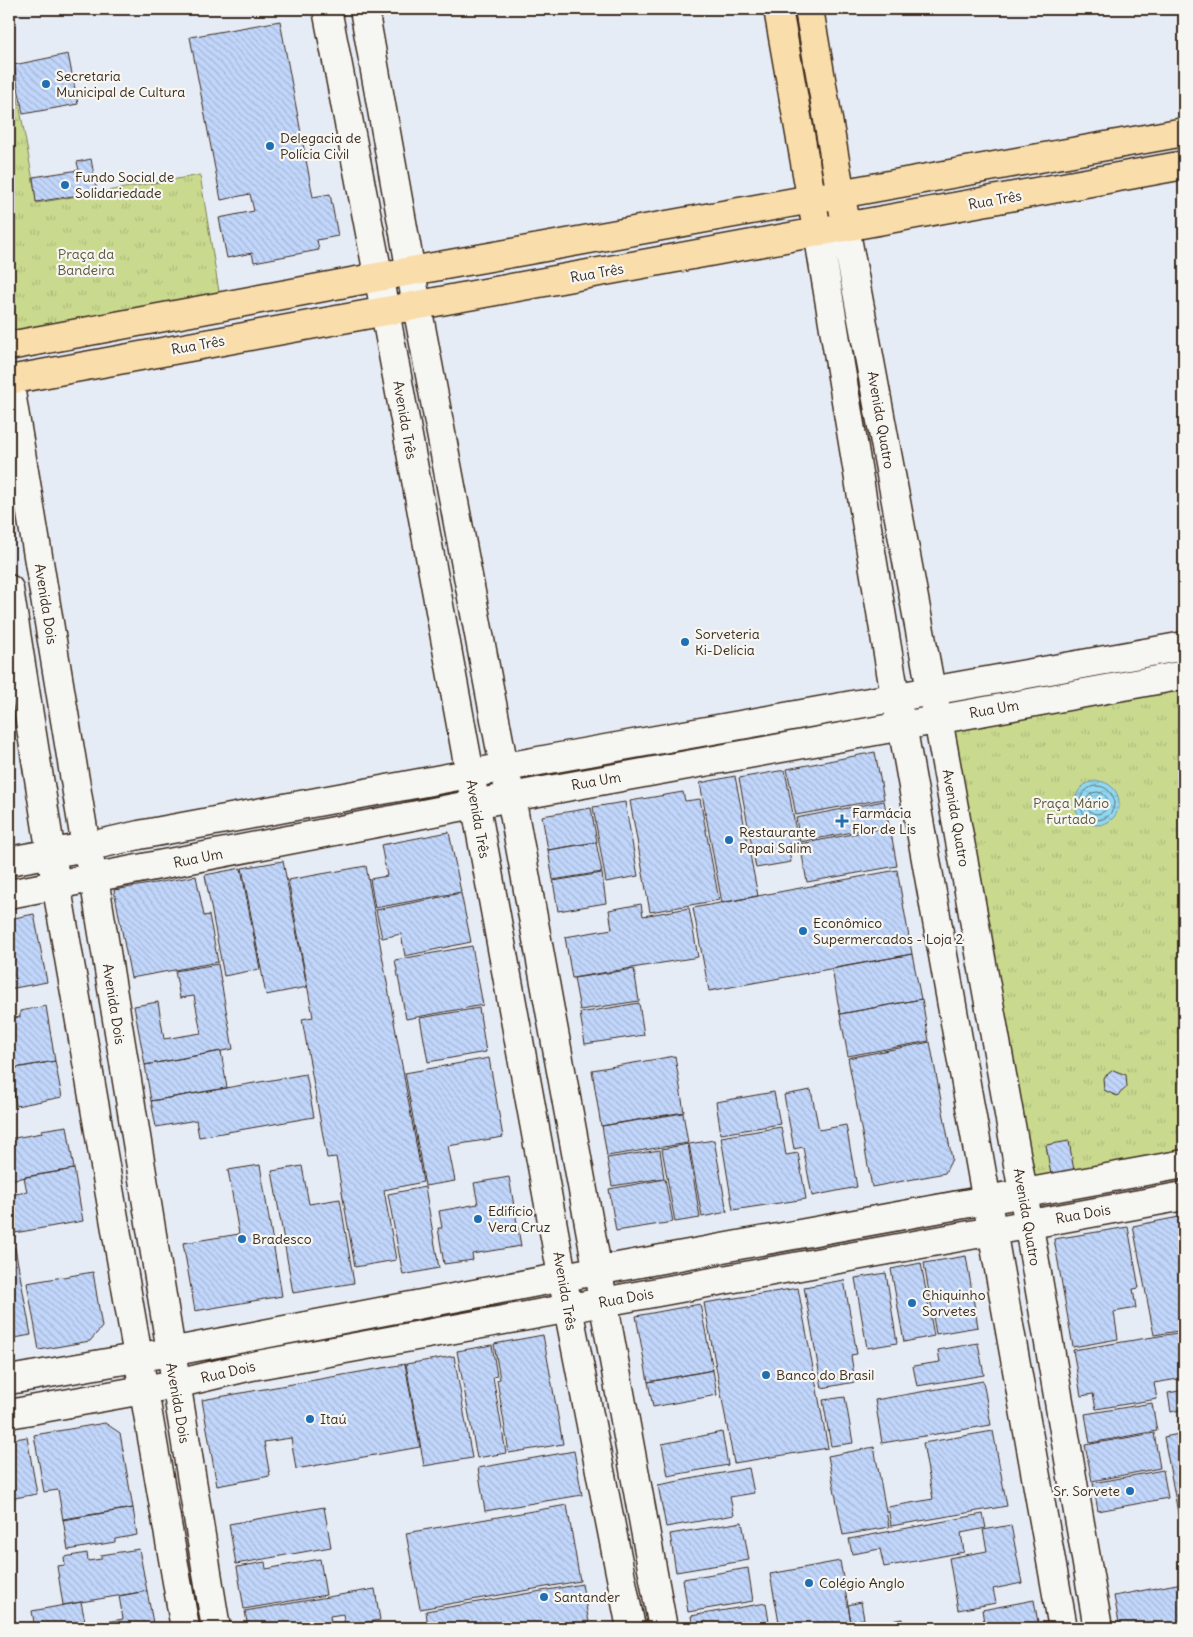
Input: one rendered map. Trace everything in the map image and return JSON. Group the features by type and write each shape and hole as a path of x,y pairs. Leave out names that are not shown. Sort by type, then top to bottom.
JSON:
{"main road":[{"path":"778,9 818,232"},
{"name":"Avenida Quatro","path":"809,9 842,195 845,227"},
{"path":"9,346 378,277 1184,132"},
{"name":"Rua Três","path":"9,380 1184,165"}],"street":[{"name":"Avenida Três","path":"327,9 385,311 562,1277 631,1628"},
{"path":"364,9 417,306 511,796 663,1628"},
{"name":"Avenida Quatro","path":"845,227 938,719 1023,1192 1098,1628"},
{"path":"818,232 895,696 902,725 987,1200 994,1230 1063,1628"},
{"name":"Avenida Dois","path":"9,380 86,847 94,878 216,1628"},
{"path":"9,589 51,854 185,1628"},
{"path":"9,861 470,773 1184,646"},
{"name":"Rua Um","path":"9,894 511,796 1184,675"},
{"path":"9,1380 138,1358 562,1277 1184,1164"},
{"name":"Rua Dois","path":"9,1414 176,1384 252,1366 1184,1196"}],"green space":[{"name":"Praça da Bandeira","path":"9,48 37,203 200,175 221,304 9,344"},
{"name":"Praça Mário Furtado","path":"1184,676 1184,1163 1024,1191 939,719"}],"water":[{"path":"1093,781 1101,781 1113,787 1119,803 1113,819 1101,825 1093,825 1081,819 1075,807 1075,799 1081,787"}],"building":[{"path":"280,21 313,197 330,194 338,236 317,240 319,250 254,262 252,253 227,258 219,218 254,211 250,194 221,200 190,37"},
{"name":"Secretaria Municipal de Cultura","path":"68,54 78,104 23,114 14,65"},
{"name":"Fundo Social de Solidariedade","path":"91,159 97,192 36,202 33,177 79,170 77,162"},
{"path":"875,752 884,799 796,815 787,769"},
{"path":"785,770 798,842 788,844 791,862 756,868 739,778"},
{"name":"Restaurante Papai Salim","path":"735,776 758,896 722,903 700,783"},
{"path":"683,792 685,801 700,799 719,900 650,912 630,801"},
{"name":"Farmácia Flor de Lis","path":"884,801 889,825 800,842 796,818"},
{"path":"625,802 638,876 606,882 593,807"},
{"path":"9,805 13,831 9,832"},
{"path":"591,808 597,842 548,850 542,816"},
{"path":"890,827 897,866 807,882 800,844"},
{"path":"449,832 461,892 375,908 370,879 387,876 381,845"},
{"path":"596,842 602,872 553,880 548,850"},
{"path":"283,861 307,987 266,995 242,868"},
{"path":"366,866 423,1182 384,1190 396,1260 355,1267 336,1157 327,1158 302,1019 313,1017 288,880"},
{"path":"241,868 260,969 224,976 205,875"},
{"name":"Econômico Supermercados - Loja 2","path":"897,870 912,954 709,991 693,908"},
{"path":"602,873 606,903 558,911 553,881"},
{"path":"196,876 204,916 209,915 218,962 131,978 114,890"},
{"path":"461,893 471,942 405,956 401,934 382,938 376,910"},
{"path":"641,904 643,916 689,908 698,957 572,978 565,937 612,929 609,910"},
{"path":"34,914 47,982 9,989 9,919"},
{"path":"472,946 483,1005 406,1019 395,960"},
{"path":"912,954 921,999 840,1014 832,969"},
{"path":"218,964 233,1049 145,1065 134,1006 158,1002 164,1039 201,1033 194,996 180,998 175,971"},
{"path":"634,969 639,1001 580,1010 574,978"},
{"path":"922,999 929,1041 848,1056 840,1014"},
{"path":"639,1003 644,1035 585,1044 580,1013"},
{"path":"46,1006 55,1061 9,1069 9,1019 20,1017 20,1011"},
{"path":"479,1008 486,1052 428,1062 420,1018"},
{"path":"930,1042 952,1159 945,1173 872,1187 848,1058"},
{"path":"221,1051 227,1088 151,1101 145,1065"},
{"path":"675,1056 684,1112 601,1126 592,1070"},
{"path":"489,1058 503,1137 448,1146 455,1181 425,1186 405,1073"},
{"path":"55,1061 62,1097 16,1106 10,1069"},
{"path":"1113,1070 1126,1075 1127,1087 1117,1096 1104,1090 1103,1078"},
{"path":"306,1074 314,1117 199,1137 196,1120 156,1127 151,1101"},
{"path":"811,1090 819,1130 846,1125 857,1187 812,1196 803,1147 794,1149 784,1095"},
{"path":"774,1092 780,1124 721,1134 716,1102"},
{"path":"683,1113 688,1143 607,1156 602,1126"},
{"path":"67,1126 74,1169 9,1180 9,1139 42,1133 41,1130"},
{"path":"781,1127 786,1155 798,1153 806,1199 733,1210 721,1137"},
{"path":"714,1140 727,1212 702,1217 689,1144"},
{"path":"1069,1141 1074,1171 1051,1175 1046,1145"},
{"path":"688,1144 700,1218 675,1222 662,1149"},
{"path":"660,1150 664,1178 612,1186 607,1158"},
{"name":"Bradesco","path":"260,1165 282,1296 195,1311 183,1243 239,1234 228,1170"},
{"path":"302,1166 309,1204 340,1199 354,1283 293,1293 272,1171"},
{"path":"74,1169 83,1221 9,1234 9,1195 27,1192 24,1177"},
{"name":"Edifício Vera Cruz","path":"509,1177 521,1246 472,1254 473,1260 444,1264 438,1228 442,1228 439,1211 478,1204 474,1183"},
{"path":"665,1179 673,1222 616,1231 609,1189"},
{"path":"425,1187 439,1268 403,1275 388,1194"},
{"path":"1184,1216 1184,1330 1154,1335 1133,1226"},
{"path":"1128,1227 1139,1288 1133,1289 1136,1308 1114,1312 1118,1339 1073,1347 1054,1239"},
{"path":"15,1248 31,1335 9,1339 9,1249"},
{"path":"966,1256 978,1327 936,1334 924,1263"},
{"name":"Chiquinho Sorvetes","path":"921,1263 934,1336 904,1342 891,1269"},
{"path":"93,1272 102,1327 90,1341 39,1350 27,1283"},
{"path":"886,1273 897,1343 867,1348 855,1278"},
{"path":"844,1280 857,1354 851,1355 855,1382 822,1388 804,1287"},
{"name":"Banco do Brasil","path":"798,1288 828,1448 734,1463 704,1303"},
{"path":"700,1304 713,1370 648,1382 636,1316"},
{"path":"1184,1332 1184,1378 1154,1383 1157,1399 1096,1409 1093,1394 1081,1396 1073,1350"},
{"path":"543,1335 563,1444 509,1453 497,1380 500,1379 494,1344"},
{"path":"978,1343 984,1375 917,1386 913,1366 940,1362 938,1350"},
{"path":"492,1345 497,1376 493,1377 506,1453 477,1458 457,1351"},
{"path":"454,1356 472,1458 424,1466 406,1364"},
{"name":"Itaú","path":"405,1364 420,1447 296,1469 291,1438 264,1442 270,1476 217,1486 202,1400"},
{"path":"713,1370 717,1395 653,1407 648,1382"},
{"path":"983,1381 991,1425 882,1443 875,1400"},
{"path":"1184,1390 1184,1409 1171,1412 1168,1393"},
{"path":"845,1397 853,1443 831,1446 823,1400"},
{"path":"1152,1403 1157,1431 1090,1443 1085,1414"},
{"path":"105,1423 120,1433 133,1508 63,1520 58,1490 44,1492 34,1435"},
{"path":"993,1431 1007,1506 891,1526 888,1507 933,1499 923,1443"},
{"path":"722,1432 728,1465 668,1476 662,1444"},
{"path":"1154,1433 1160,1468 1092,1481 1085,1445"},
{"path":"1184,1433 1184,1545 1164,1437"},
{"path":"27,1437 37,1494 9,1499 9,1440"},
{"path":"874,1447 889,1527 843,1535 828,1456"},
{"path":"574,1451 582,1495 485,1511 478,1468"},
{"path":"749,1468 754,1493 730,1497 734,1515 666,1527 658,1485"},
{"name":"Sr. Sorvete","path":"1163,1470 1168,1498 1098,1511 1093,1483"},
{"path":"567,1505 580,1581 420,1609 406,1533"},
{"path":"324,1507 331,1547 236,1564 229,1524"},
{"path":"133,1508 137,1535 115,1539 115,1542 68,1550 63,1519"},
{"path":"983,1514 986,1528 961,1533 964,1552 884,1567 880,1549 852,1554 849,1539"},
{"path":"742,1522 749,1560 676,1572 670,1534"},
{"path":"1011,1525 1022,1583 993,1589 996,1603 958,1610 949,1558 987,1551 983,1530"},
{"path":"139,1549 147,1591 63,1605 57,1566 65,1565 64,1557 87,1553 88,1561 101,1559 101,1555"},
{"path":"320,1559 326,1595 244,1609 237,1567 265,1562 266,1569"},
{"path":"840,1561 852,1628 780,1628 770,1574"},
{"path":"748,1568 753,1601 688,1612 683,1579"},
{"path":"1182,1583 1184,1594 1184,1628 1120,1628 1114,1596"},
{"name":"Santander","path":"582,1584 590,1628 428,1628 426,1611"},
{"path":"375,1589 380,1620 345,1626 343,1614 330,1616 332,1628 248,1628 245,1611"},
{"path":"147,1591 154,1628 91,1628 90,1625 123,1619 119,1596"},
{"path":"1034,1600 1039,1628 985,1628 982,1610"},
{"path":"81,1602 85,1621 35,1628 32,1611"},
{"path":"861,1602 864,1619 851,1622 848,1605"},
{"path":"766,1603 770,1628 693,1628 691,1616"},
{"path":"902,1619 904,1628 862,1628 861,1626"},
{"path":"982,1625 983,1628 966,1628"}],"place":[{"name":"Secretaria Municipal de Cultura","path":"46,84"},
{"name":"Delegacia de Polícia Civil","path":"270,146"},
{"name":"Fundo Social de Solidariedade","path":"65,185"},
{"name":"Sorveteria Ki-Delícia","path":"685,642"},
{"name":"Farmácia Flor de Lis","path":"842,821"},
{"name":"Restaurante Papai Salim","path":"729,840"},
{"name":"Econômico Supermercados - Loja 2","path":"803,931"},
{"name":"Edifício Vera Cruz","path":"478,1219"},
{"name":"Bradesco","path":"242,1239"},
{"name":"Chiquinho Sorvetes","path":"912,1303"},
{"name":"Banco do Brasil","path":"766,1375"},
{"name":"Itaú","path":"310,1419"},
{"name":"Sr. Sorvete","path":"1130,1491"},
{"name":"Colégio Anglo","path":"809,1583"},
{"name":"Santander","path":"544,1597"}]}
